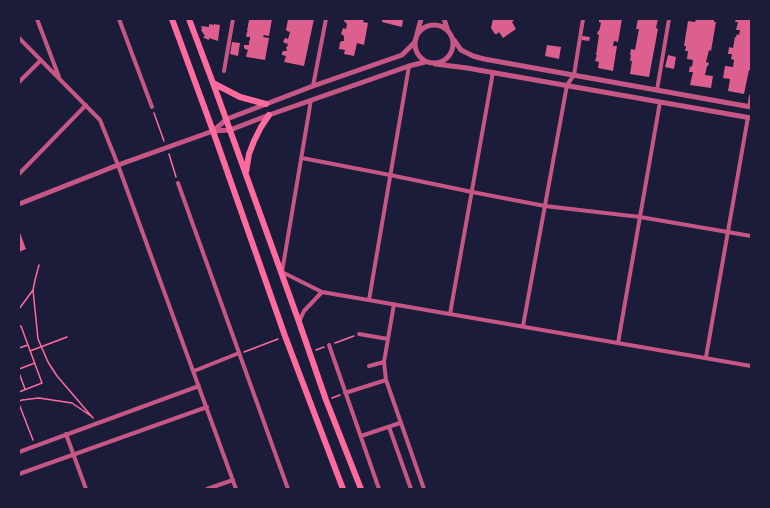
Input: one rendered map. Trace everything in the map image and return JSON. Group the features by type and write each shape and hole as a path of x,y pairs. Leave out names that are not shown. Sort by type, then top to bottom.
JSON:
{"main road":[{"path":"172,19 285,336 343,489"},
{"path":"189,19 282,272 326,400 361,489"},
{"path":"213,83 240,97 266,104"},
{"path":"246,172 254,141 268,115"}],"street":[{"path":"37,19 60,78"},
{"path":"119,19 152,107"},
{"path":"224,71 233,19"},
{"path":"313,86 326,19"},
{"path":"421,19 415,42 417,53 425,62"},
{"path":"444,19 448,31 461,50 473,56 750,107 751,96"},
{"path":"524,326 567,85 574,75 584,19"},
{"path":"657,90 669,19"},
{"path":"213,131 226,119 313,86 402,55 415,42 419,32 428,26 439,25 448,31"},
{"path":"19,38 100,120 200,386 236,489"},
{"path":"435,64 446,60 453,52 454,40"},
{"path":"19,82 42,60"},
{"path":"19,204 118,165 213,131 230,130 311,100 409,66 425,62 493,72 750,117 706,358"},
{"path":"369,300 409,66"},
{"path":"450,314 493,72"},
{"path":"311,100 282,272 322,292 751,366"},
{"path":"618,343 660,102"},
{"path":"19,174 86,105"},
{"path":"302,158 545,206 640,217 751,236"},
{"path":"178,183 288,489"},
{"path":"299,322 304,311 322,292"},
{"path":"394,304 384,362 386,380 424,489"},
{"path":"359,334 388,339"},
{"path":"329,345 379,489"},
{"path":"194,371 239,353"},
{"path":"369,366 384,362"},
{"path":"346,393 386,380"},
{"path":"19,452 200,386"},
{"path":"19,474 207,407"},
{"path":"361,436 400,423"},
{"path":"389,427 411,489"},
{"path":"66,434 86,489"},
{"path":"207,489 233,480"}],"path":[{"path":"19,401 39,398 72,403 92,417 57,376 48,362 38,339 33,290 39,266"},
{"path":"19,309 33,290"},
{"path":"19,326 28,345 42,383 19,392"},
{"path":"239,353 285,336"},
{"path":"30,351 67,337"},
{"path":"19,348 28,345"},
{"path":"19,369 35,363"},
{"path":"19,373 25,389"},
{"path":"326,400 346,393"},
{"path":"19,404 36,446"}],"building":[{"path":"272,19 269,36 264,35 263,37 269,38 265,60 246,56 248,50 244,48 244,45 249,45 250,37 246,36 249,20"},
{"path":"288,19 314,19 304,66 284,62 286,56 282,55 282,53 283,51 287,51 286,47 288,44 283,42 285,38 288,39 290,32 286,30"},
{"path":"344,19 364,19 363,22 368,23 364,45 357,43 354,56 344,54 345,50 339,49 340,42 344,41 344,36 341,34 343,28 346,29 347,24"},
{"path":"382,19 402,19 402,27 382,22"},
{"path":"493,19 515,19 512,22 516,29 503,38 499,32 495,34 491,28"},
{"path":"599,19 622,19 618,42 614,41 613,46 617,46 613,71 598,68 599,62 595,61 599,35 597,34 601,23 599,22"},
{"path":"638,19 658,19 656,28 658,29 649,77 630,74 632,61 630,61 630,55 631,49 635,50 639,29 636,29"},
{"path":"696,19 714,19 714,22 716,22 711,51 709,50 706,62 709,63 705,75 713,76 711,88 690,85 693,72 689,72 690,66 692,67 693,60 687,59 688,51 685,51 686,46 684,46 688,21 695,22"},
{"path":"736,19 751,19 751,70 749,70 744,94 728,91 730,79 723,78 725,66 733,67 734,60 731,59 732,54 728,54 729,47 733,48 735,37 737,34 739,35 740,30 736,30 738,22 735,22"},
{"path":"209,24 220,25 218,41 209,38 209,40 203,37 205,36 201,30 201,26 209,27"},
{"path":"582,36 590,37 589,41 582,40"},
{"path":"232,42 240,43 238,56 230,54"},
{"path":"547,45 561,47 559,59 545,56"},
{"path":"668,55 676,57 674,69 665,67"},
{"path":"19,230 26,249 19,252"}]}
